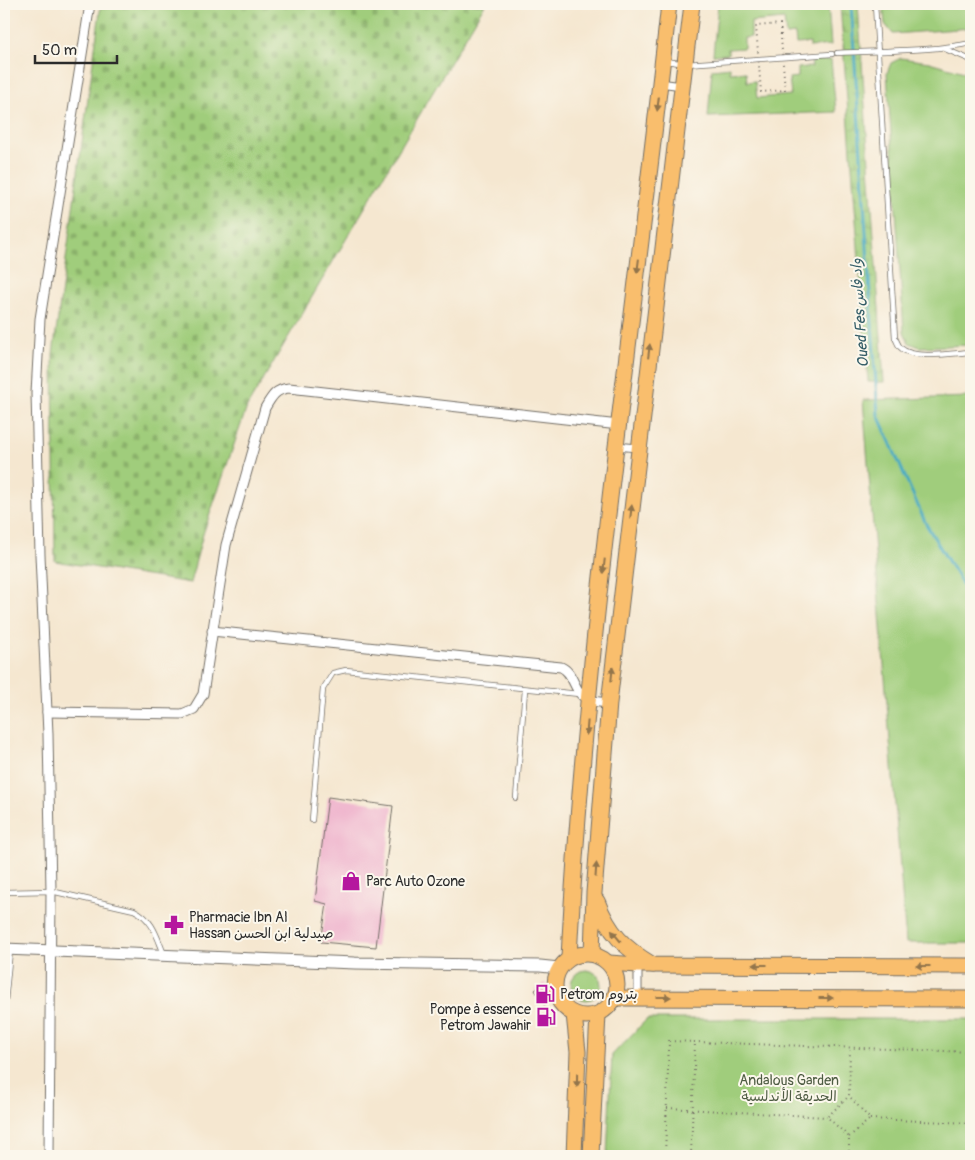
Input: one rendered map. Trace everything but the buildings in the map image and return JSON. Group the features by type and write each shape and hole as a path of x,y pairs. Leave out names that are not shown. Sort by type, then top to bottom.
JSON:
{"main road":[{"path":"592,954 582,925 584,697 623,395 669,4"},
{"path":"609,963 617,979 615,998 611,1005 598,1014 582,1017 574,1014 562,1005 555,991 555,983 582,925 594,893 609,702 644,394 692,4"},
{"path":"623,395 644,394"},
{"path":"594,893 604,921 616,938 630,952 654,965"},
{"path":"564,963 580,954 592,954 609,963 638,965 971,966"},
{"path":"615,998 971,999"},
{"path":"574,1014 578,1052 574,1156"},
{"path":"591,1156 598,1014"}],"street":[{"path":"49,1156 49,950 51,891 36,393 40,319 90,4"},
{"path":"660,83 683,86"},
{"path":"47,712 182,714 194,709 203,694 226,545 265,408 274,394 280,389 289,388 619,425"},
{"path":"616,446 638,448"},
{"path":"212,631 562,667 568,672 584,697 609,702"},
{"path":"7,949 355,963 540,966 564,963"},
{"path":"638,965 638,997"},
{"path":"578,1052 595,1052"}],"lane":[{"path":"875,4 896,338 900,348 908,353 920,355 971,352"},
{"path":"663,61 686,64 879,50 944,48 971,43"},
{"path":"944,48 971,60"},
{"path":"312,820 323,689 333,672 346,670 584,697"},
{"path":"516,798 525,690"},
{"path":"4,892 51,891 112,904 144,914 150,922 165,955"},
{"path":"4,1012 7,949"}],"path":[{"path":"665,1156 669,1041 971,1052"},
{"path":"691,1156 695,1042"},
{"path":"850,1048 849,1096 870,1119"},
{"path":"827,1117 849,1096"},
{"path":"667,1108 827,1117 849,1137 849,1156"},
{"path":"849,1137 870,1119 971,1123"}],"green space":[{"path":"101,4 485,4 247,407 203,534 190,583 55,561 53,354"},
{"path":"718,4 828,4 831,45 810,47 810,43 796,44 795,34 786,35 784,19 751,22 751,37 744,38 744,48 728,49 728,54 713,55"},
{"path":"840,4 858,4 884,382 868,382"},
{"path":"883,4 971,4 971,28 893,34 885,24"},
{"path":"901,58 929,62 971,74 971,345 920,347 909,343 904,332 887,73 891,63"},
{"path":"811,60 831,60 836,112 708,117 712,69 730,67 730,73 746,72 747,82 755,81 757,98 791,95 789,78 798,77 798,68 812,67"},
{"path":"971,397 971,943 906,943 863,400"},
{"path":"586,970 597,974 601,985 597,996 586,1000 575,996 571,985 575,974"},
{"name":"Andalous Garden الحديقة الأندلسية","path":"647,1019 971,1019 971,1156 607,1156 612,1055"}],"waterway":[{"name":"Oued Fes واد فاس","path":"851,4 878,415 926,524 971,599"}],"place":[{"name":"Parc Auto Ozone","path":"351,881"},
{"name":"Pharmacie Ibn Al Hassan صيدلية ابن الحسن","path":"174,925"},
{"name":"Petrom بتروم","path":"545,994"},
{"name":"Pompe à essence Petrom Jawahir","path":"546,1017"}]}
